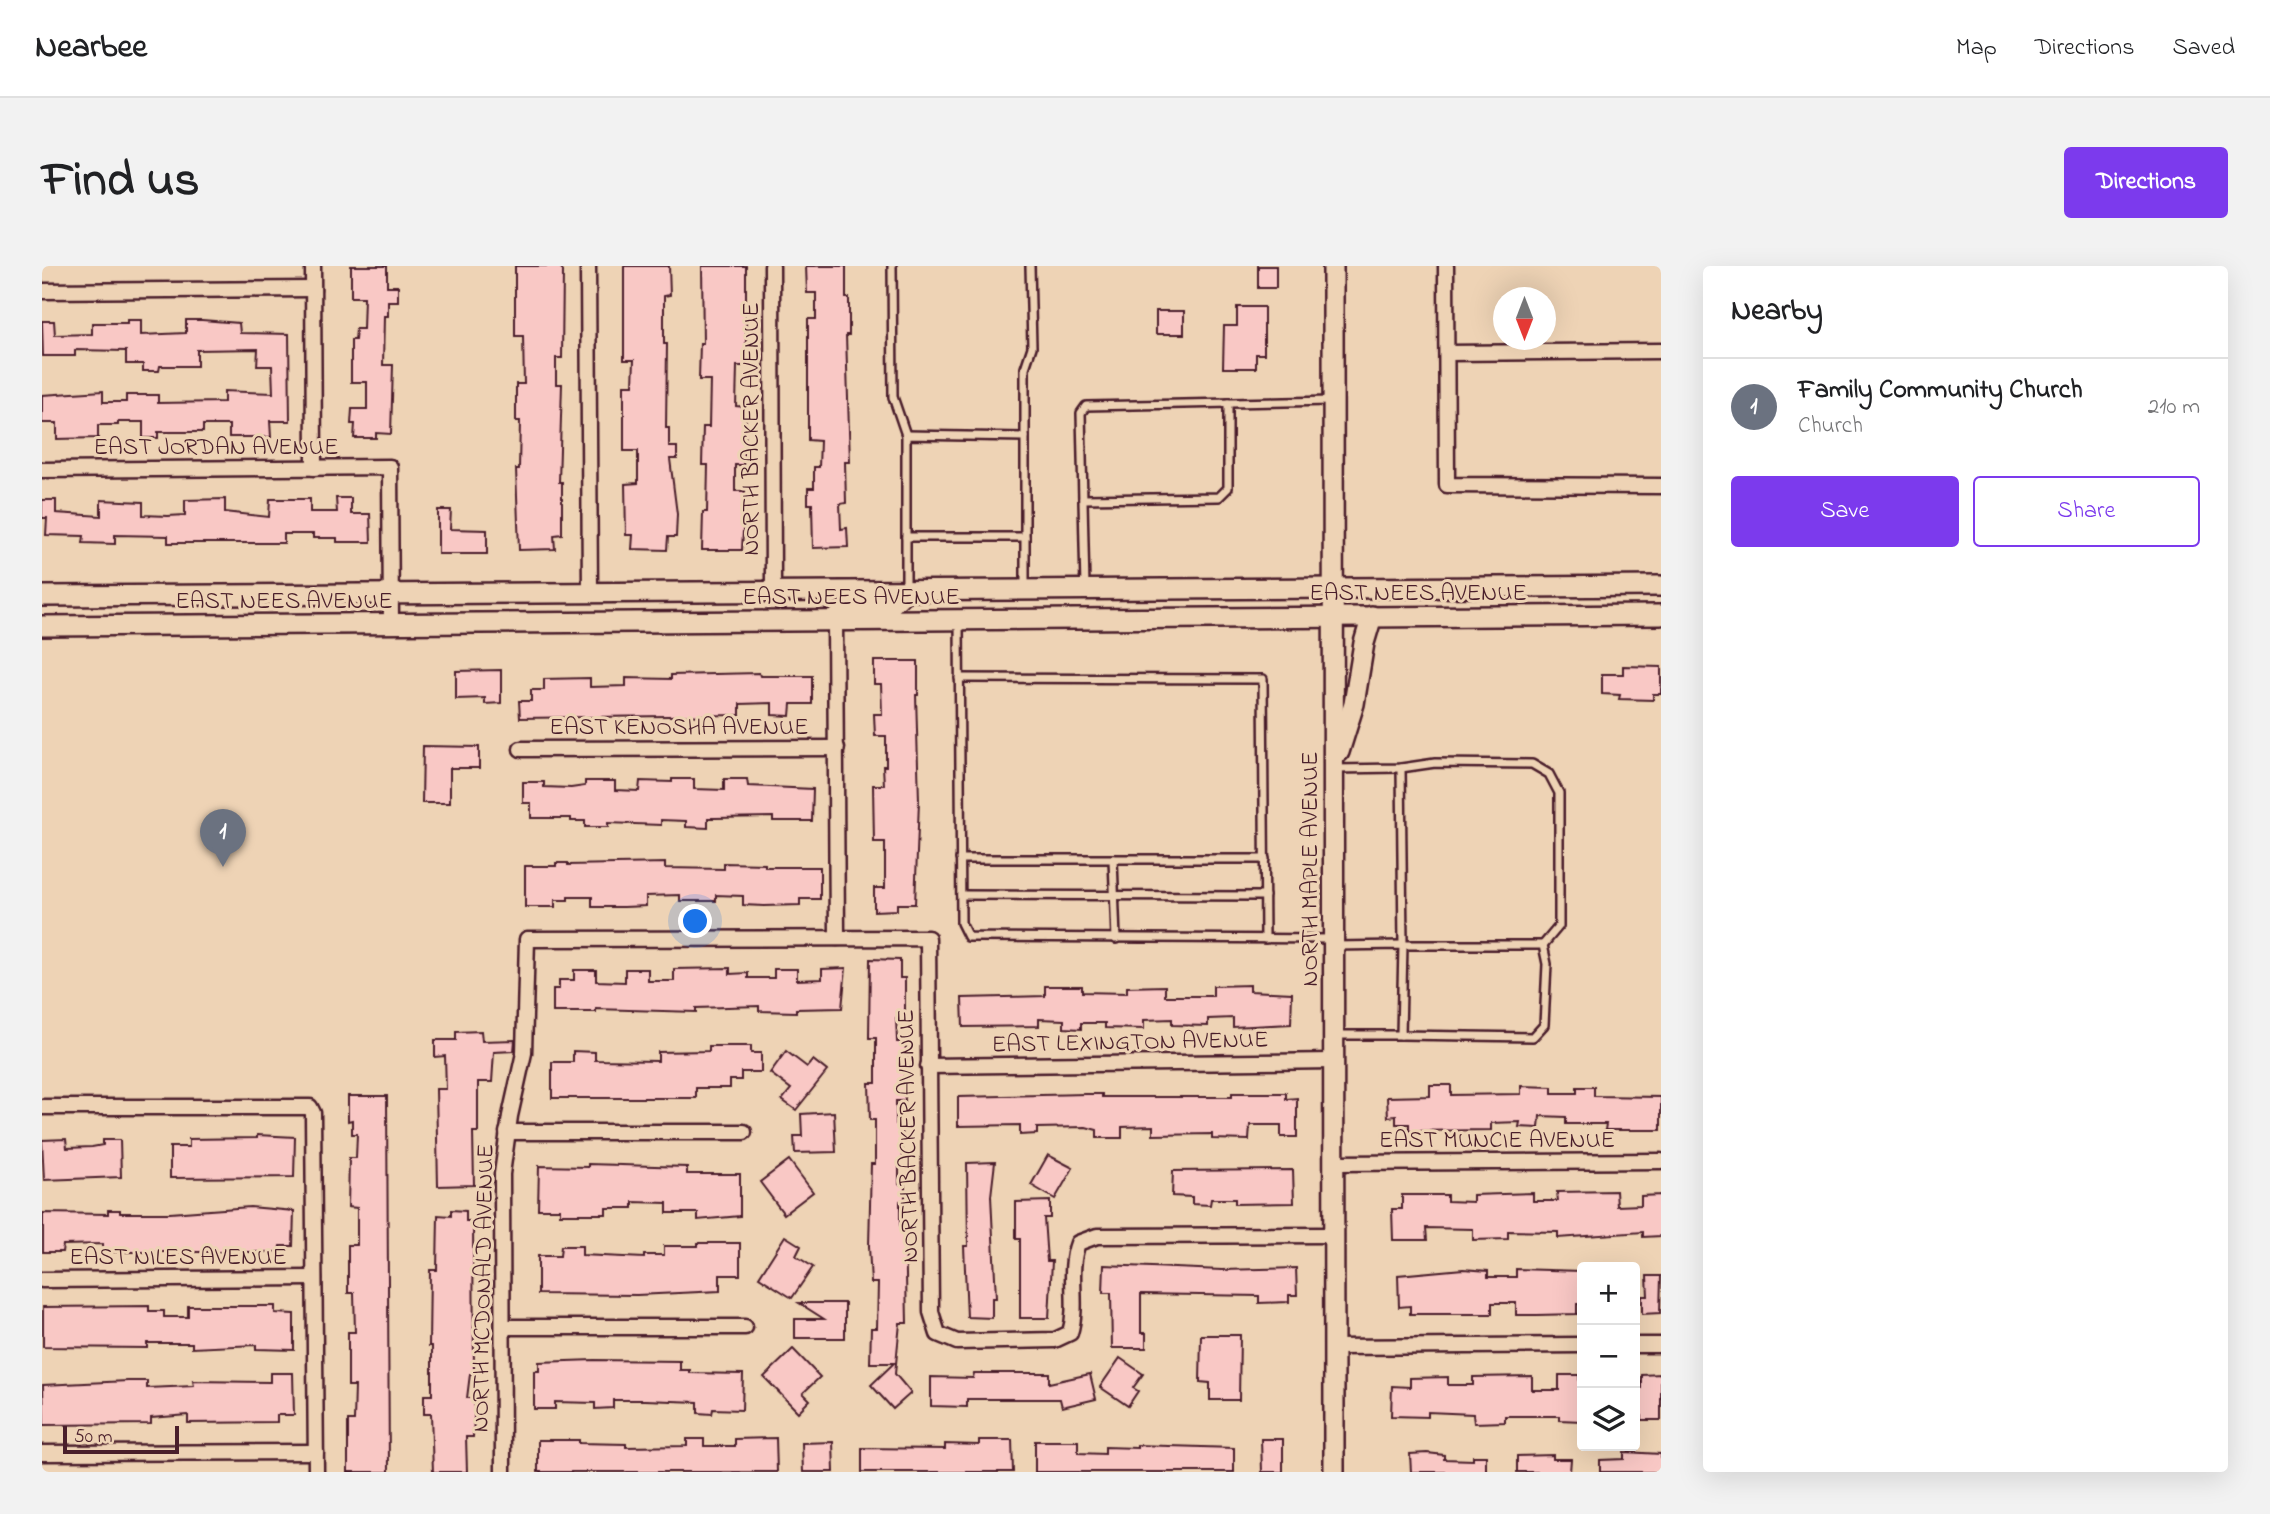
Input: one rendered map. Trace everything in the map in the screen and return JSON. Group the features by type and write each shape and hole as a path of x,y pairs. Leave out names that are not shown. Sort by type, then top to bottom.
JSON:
{"main road":[{"name":"NORTH MAPLE AVENUE","path":"1333,266 1334,1472"},
{"name":"EAST NEES AVENUE","path":"42,596 1661,586"},
{"path":"835,620 847,608 891,606 905,591"},
{"path":"1620,615 1661,607"},
{"name":"EAST NEES AVENUE","path":"42,626 1661,615"},
{"path":"1333,769 1354,704 1364,643 1372,617"}],"street":[{"path":"313,266 314,468"},
{"path":"589,266 590,593"},
{"name":"NORTH BACKER AVENUE","path":"772,266 773,593"},
{"path":"1446,266 1447,485 1661,486"},
{"path":"42,291 313,289"},
{"path":"1447,353 1661,351"},
{"name":"EAST JORDAN AVENUE","path":"42,470 390,467 391,594"},
{"path":"391,594 391,624"},
{"path":"835,620 837,938"},
{"name":"EAST KENOSHA AVENUE","path":"521,749 837,748"},
{"name":"NORTH BACKER AVENUE","path":"837,938 928,938 931,1312 938,1334 957,1342 1055,1340 1070,1333 1076,1315 1072,1258 1078,1242 1097,1236 1334,1235"},
{"name":"NORTH MCDONALD AVENUE","path":"503,1472 502,1174 507,1132 524,1053 527,939 837,938"},
{"name":"EAST LEXINGTON AVENUE","path":"928,1066 1334,1061"},
{"path":"42,1107 310,1107 313,1113 316,1472"},
{"path":"507,1132 744,1132"},
{"name":"EAST MUNCIE AVENUE","path":"1334,1163 1661,1161"},
{"name":"EAST NILES AVENUE","path":"42,1280 314,1278"},
{"path":"503,1327 746,1327"},
{"path":"1334,1347 1577,1345"},
{"path":"1640,1345 1661,1345"},
{"path":"42,1453 316,1452"}],"lane":[{"path":"892,266 893,397 906,435 905,591"},
{"path":"1025,590 1025,368 1032,347 1030,266"},
{"path":"1084,589 1081,413 1086,406 1333,401"},
{"path":"1083,499 1219,497 1227,488 1228,403"},
{"path":"906,435 1025,437"},
{"path":"906,537 1025,537"},
{"path":"959,620 961,927 970,939 1265,939 1403,945 1543,945 1559,926 1559,793 1549,774 1532,764 1435,763 1401,768 1333,769"},
{"path":"959,678 1263,679 1265,939"},
{"path":"1401,768 1401,1035"},
{"path":"960,859 1265,859"},
{"path":"1113,859 1116,939"},
{"path":"961,895 1265,896"},
{"path":"1334,1035 1534,1037 1544,1025 1547,964 1543,945"}],"building":[{"path":"351,266 387,266 387,286 398,286 398,301 388,301 388,316 384,316 383,365 393,365 391,434 376,433 376,438 354,438 355,424 351,424 352,409 367,409 367,382 351,382 351,340 355,340 356,329 363,329 364,297 351,297"},
{"path":"515,266 560,266 563,271 562,358 556,358 556,384 562,384 559,482 562,482 562,534 554,535 555,549 519,550 516,469 519,469 520,421 516,421 516,384 524,384 523,336 515,336"},
{"path":"624,266 669,266 670,295 664,296 664,344 667,344 666,428 669,428 669,447 677,447 677,459 670,459 677,514 676,537 668,537 667,550 632,549 633,535 626,535 625,484 638,483 638,451 624,451 624,385 633,385 634,360 624,360"},
{"path":"702,266 746,266 746,366 737,366 736,406 746,407 745,444 743,465 735,465 735,491 745,491 742,550 702,550 703,512 707,512 708,465 702,465 703,427 709,427 710,380 699,380 700,343 703,343"},
{"path":"806,266 846,266 846,298 849,298 849,335 846,335 850,462 845,462 846,503 840,504 841,529 847,528 848,547 813,548 812,504 808,504 808,488 814,488 814,467 819,467 820,441 808,440 808,319 816,319 816,293 807,293"},
{"path":"1258,266 1276,266 1276,288 1258,288"},
{"path":"1237,307 1264,307 1264,354 1256,354 1256,368 1223,368 1224,326 1237,326"},
{"path":"1156,311 1184,311 1184,334 1156,334"},
{"path":"127,320 141,320 141,335 186,333 186,320 239,323 240,333 289,334 290,421 270,421 271,437 229,437 229,425 203,425 203,432 158,432 158,438 143,438 143,422 118,422 118,425 98,425 98,438 57,439 57,423 42,423 42,395 103,391 103,402 126,402 126,395 158,395 158,403 224,402 224,391 273,393 272,366 257,366 258,349 197,350 197,366 160,366 159,371 143,371 143,364 126,364 126,351 75,350 75,356 43,356 42,321 54,321 55,335 92,334 92,323 127,323"},
{"path":"336,498 351,498 351,514 370,514 371,542 337,542 337,538 313,538 313,534 284,534 284,543 168,543 168,536 115,535 115,544 83,543 84,536 46,535 47,518 42,518 42,500 56,500 56,513 101,516 101,500 143,502 143,515 168,516 185,515 185,500 225,499 225,512 269,517 270,499 310,499 310,512 337,512"},
{"path":"438,510 451,510 450,529 487,530 487,554 438,554"},
{"path":"874,661 918,661 916,695 919,801 915,904 897,904 897,910 874,911 874,888 885,888 885,842 874,842 873,785 884,785 886,736 875,736 874,714 882,714 881,684 874,684"},
{"path":"1623,666 1661,667 1661,694 1653,694 1653,700 1619,699 1620,695 1602,694 1602,674 1623,674"},
{"path":"501,670 501,703 485,704 485,698 456,699 456,671"},
{"path":"759,673 760,676 812,676 812,704 791,704 790,716 772,715 772,703 740,704 740,715 520,718 519,701 531,701 531,690 544,690 544,679 590,678 590,687 626,686 626,678 671,679 671,675"},
{"path":"423,746 479,747 479,768 450,768 450,803 422,803"},
{"path":"672,779 694,779 694,789 724,790 724,779 747,779 748,786 813,789 812,821 773,821 773,817 708,818 708,828 686,827 686,821 661,820 661,825 608,823 608,827 585,827 585,821 571,821 571,818 531,818 531,803 523,803 523,782 544,782 544,787 571,788 585,786 585,781 615,781 615,790 639,791 640,781 672,782"},
{"path":"556,863 665,863 665,868 724,869 724,863 765,864 765,867 820,867 820,899 800,899 800,905 764,906 743,905 743,896 716,895 716,901 680,901 680,895 646,896 646,906 592,907 592,897 568,897 568,900 555,900 555,907 525,907 525,866 556,866"},
{"path":"870,959 900,960 900,978 905,978 905,1018 896,1018 897,1042 905,1042 909,1076 904,1076 905,1101 896,1101 896,1124 902,1124 903,1160 899,1160 899,1184 905,1184 905,1200 900,1201 900,1226 905,1226 907,1323 900,1323 895,1374 911,1393 893,1409 871,1385 894,1363 870,1363 871,1328 877,1328 878,1283 871,1283 869,1246 875,1120 870,1120 869,1083 876,1083 876,1038 869,1038"},
{"path":"730,968 730,974 748,973 748,978 774,978 774,969 797,969 797,980 822,979 822,969 846,968 842,1008 796,1009 796,1012 759,1011 759,1006 696,1008 696,1012 596,1009 596,1012 553,1012 553,989 559,989 559,980 574,980 574,970 596,970 596,981 625,982 625,969 648,969 648,981 674,981 674,969"},
{"path":"1250,985 1250,991 1292,993 1291,1024 1233,1027 1233,1018 1208,1019 1208,1026 1172,1025 1172,1019 1144,1020 1144,1029 1105,1028 1105,1023 1081,1023 1081,1029 1064,1028 1064,1020 1039,1019 1039,1026 963,1027 962,998 1045,996 1045,986 1082,986 1082,992 1127,993 1127,987 1165,986 1165,996 1213,996 1213,986"},
{"path":"481,1031 482,1041 515,1040 514,1051 494,1052 492,1082 478,1082 478,1132 473,1132 474,1185 438,1186 436,1089 446,1089 445,1056 435,1057 435,1040 456,1040 456,1032"},
{"path":"709,1046 751,1046 751,1053 761,1053 761,1072 741,1072 741,1080 730,1080 730,1088 696,1088 696,1098 552,1098 552,1062 573,1062 573,1051 595,1052 595,1060 658,1061 658,1052 709,1051"},
{"path":"786,1051 807,1067 813,1060 827,1071 796,1110 782,1100 791,1089 770,1073"},
{"path":"1430,1085 1451,1085 1451,1095 1521,1094 1521,1086 1552,1087 1552,1093 1577,1093 1577,1087 1594,1087 1594,1096 1661,1097 1661,1130 1605,1130 1606,1124 1566,1124 1566,1117 1540,1116 1539,1128 1519,1127 1520,1122 1491,1123 1491,1130 1409,1131 1409,1124 1396,1124 1396,1116 1388,1117 1387,1097 1430,1096"},
{"path":"1232,1093 1286,1093 1286,1099 1297,1098 1297,1137 1281,1137 1281,1125 1250,1125 1249,1140 1212,1139 1212,1134 1153,1135 1153,1126 1122,1127 1122,1138 1097,1138 1097,1130 1086,1127 1037,1128 1037,1134 1020,1135 1020,1125 958,1126 958,1097 1102,1094 1102,1097 1232,1097"},
{"path":"348,1096 387,1096 389,1472 348,1472 348,1421 354,1421 355,1386 348,1386 348,1332 355,1332 354,1293 348,1293 348,1245 357,1245 357,1208 348,1207 349,1158 356,1158 357,1134 352,1134 352,1120 348,1121"},
{"path":"834,1112 836,1152 795,1153 794,1136 802,1136 801,1114"},
{"path":"257,1135 295,1137 294,1177 170,1178 170,1147 189,1147 189,1139 257,1138"},
{"path":"66,1139 67,1148 92,1147 103,1145 103,1140 120,1140 121,1177 44,1180 42,1140"},
{"path":"1048,1155 1073,1168 1055,1199 1031,1185"},
{"path":"789,1160 813,1192 784,1214 760,1182"},
{"path":"995,1162 991,1196 996,1298 992,1298 992,1318 967,1317 964,1246 968,1246 967,1163"},
{"path":"588,1164 687,1167 687,1174 740,1174 740,1216 698,1220 698,1213 667,1213 667,1203 633,1202 633,1208 606,1208 606,1214 560,1214 560,1209 538,1209 539,1166 588,1167"},
{"path":"1293,1170 1294,1203 1235,1204 1235,1199 1211,1199 1210,1205 1192,1204 1192,1197 1172,1196 1173,1171"},
{"path":"1616,1191 1617,1206 1641,1205 1641,1196 1661,1195 1661,1236 1643,1237 1643,1232 1558,1238 1558,1232 1508,1231 1508,1239 1473,1240 1473,1229 1426,1228 1427,1240 1393,1240 1392,1209 1402,1209 1402,1195 1447,1195 1447,1201 1473,1202 1473,1195 1533,1193 1533,1201 1558,1201 1557,1192"},
{"path":"1050,1201 1050,1218 1044,1218 1047,1261 1052,1261 1049,1318 1020,1318 1020,1239 1016,1239 1016,1202"},
{"path":"250,1207 294,1211 293,1246 280,1246 279,1252 103,1252 103,1244 63,1245 62,1252 43,1252 43,1213 108,1214 108,1210 120,1210 120,1213 170,1213"},
{"path":"451,1210 466,1211 466,1221 473,1221 474,1374 470,1374 467,1398 475,1398 473,1437 466,1437 467,1472 433,1472 431,1414 424,1414 424,1395 432,1395 432,1346 429,1346 430,1270 437,1270 438,1215 451,1216"},
{"path":"785,1236 801,1246 796,1256 813,1267 792,1298 759,1277"},
{"path":"698,1243 740,1243 740,1275 720,1275 720,1291 637,1295 538,1294 538,1256 560,1256 561,1246 582,1246 582,1255 644,1258 644,1255 664,1255 664,1246 698,1246"},
{"path":"1104,1265 1222,1270 1296,1268 1297,1295 1289,1295 1289,1302 1259,1303 1259,1296 1141,1294 1141,1333 1146,1333 1146,1348 1112,1348 1111,1293 1103,1293"},
{"path":"1463,1269 1488,1271 1488,1277 1516,1277 1516,1269 1577,1271 1577,1314 1516,1315 1516,1303 1492,1303 1492,1314 1410,1314 1410,1306 1399,1307 1398,1275"},
{"path":"1647,1276 1661,1276 1660,1313 1642,1314 1642,1296 1648,1296"},
{"path":"799,1303 845,1303 845,1338 795,1338 795,1319 824,1319"},
{"path":"149,1306 149,1311 164,1311 164,1317 188,1317 188,1306 275,1306 275,1313 294,1314 294,1350 256,1349 256,1345 192,1348 192,1343 147,1343 147,1348 43,1347 43,1307"},
{"path":"1201,1335 1240,1335 1239,1400 1210,1400 1210,1383 1200,1382"},
{"path":"793,1349 820,1377 803,1393 810,1400 798,1412 764,1377"},
{"path":"1120,1358 1143,1374 1133,1388 1138,1391 1128,1406 1100,1387"},
{"path":"680,1361 680,1370 690,1370 690,1373 743,1374 742,1410 713,1409 712,1414 698,1413 698,1402 645,1400 613,1400 613,1408 595,1409 595,1403 555,1402 555,1409 534,1409 534,1371 539,1371 539,1362"},
{"path":"270,1373 293,1373 294,1415 277,1415 277,1422 188,1423 188,1415 151,1418 151,1424 44,1425 43,1385 147,1381 147,1388 194,1386 193,1381 270,1382"},
{"path":"974,1373 1049,1373 1049,1383 1090,1374 1096,1399 1062,1407 1060,1399 967,1399 967,1407 931,1406 931,1377 973,1378"},
{"path":"1661,1374 1661,1420 1642,1420 1640,1416 1642,1375"},
{"path":"1559,1375 1577,1375 1577,1421 1559,1420 1559,1416 1505,1416 1505,1422 1474,1423 1473,1414 1428,1412 1428,1417 1391,1416 1392,1386 1410,1387 1410,1378 1448,1377 1448,1385 1473,1385 1473,1377 1532,1376 1532,1390 1559,1390"},
{"path":"776,1438 777,1472 538,1472 538,1440 579,1440 579,1443 626,1444 626,1447 687,1446 687,1439 704,1439 704,1446 735,1446 735,1439"},
{"path":"1261,1439 1283,1439 1283,1472 1262,1472"},
{"path":"979,1440 1012,1440 1013,1472 862,1472 862,1448 945,1449 945,1444 979,1445"},
{"path":"1035,1441 1078,1441 1078,1453 1105,1454 1105,1447 1137,1448 1137,1445 1234,1448 1234,1472 1035,1472"},
{"path":"833,1442 834,1472 803,1472 802,1443"},
{"path":"1624,1452 1661,1454 1661,1472 1600,1472 1600,1460 1624,1459"},
{"path":"1410,1454 1444,1455 1444,1459 1473,1460 1473,1456 1486,1456 1486,1472 1411,1472"},
{"path":"1553,1455 1553,1459 1571,1459 1570,1472 1517,1472 1517,1456"}],"place":[{"name":"Family Community Church","path":"223,867"}]}
